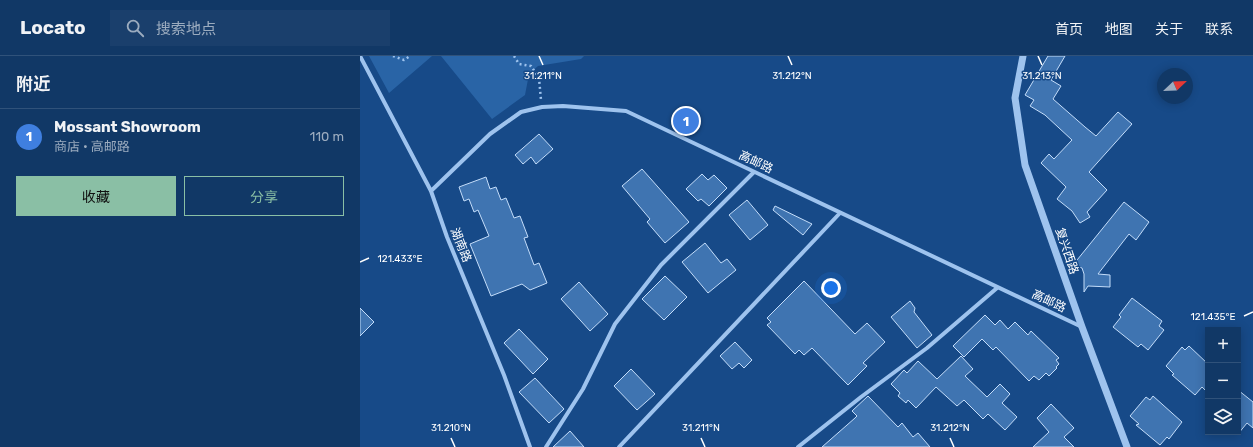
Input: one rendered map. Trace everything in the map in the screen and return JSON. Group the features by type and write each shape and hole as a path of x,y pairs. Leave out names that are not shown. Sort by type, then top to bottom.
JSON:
{"street":[{"name":"湖南路","path":"360,56 431,191 447,237 504,374 530,447"},
{"name":"复兴西路","path":"1023,56 1015,98 1025,165 1082,327 1127,447"},
{"name":"高邮路","path":"431,191 490,134 521,112 542,107 563,106 626,111 1082,327"},
{"path":"546,447 584,389 615,324 661,265 754,172"},
{"path":"619,447 840,213"},
{"path":"798,447 861,397 927,348 997,288"}],"path":[{"path":"393,56 404,60 410,56"},
{"path":"514,56 519,64 531,66 539,78 542,107"}],"shaded area":[{"path":"369,56 432,56 389,93"},
{"path":"441,56 584,56 581,59 538,66 529,74 525,95 492,119"}],"building":[{"path":"1048,56 1065,56 1051,80 1061,86 1053,99 1096,136 1118,112 1132,124 1089,172 1107,190 1087,212 1090,217 1080,223 1072,211 1057,199 1066,187 1041,163 1049,154 1054,159 1072,140 1045,115 1030,106 1034,100 1025,95"},
{"path":"539,134 553,149 536,164 531,157 523,164 515,155"},
{"path":"642,169 689,222 665,243 647,222 650,219 622,186"},
{"path":"702,174 708,180 714,175 727,188 709,206 701,199 698,201 686,189"},
{"path":"486,177 490,189 496,187 501,200 506,198 514,218 520,216 528,237 524,238 534,265 539,263 547,283 530,290 522,284 491,296 470,244 489,236 478,210 474,212 469,199 464,201 459,187"},
{"path":"747,200 768,225 750,240 729,215"},
{"path":"1124,202 1149,222 1136,240 1129,234 1098,274 1110,275 1110,287 1088,286 1084,292 1084,274 1082,268 1073,265"},
{"path":"775,206 812,224 803,235 773,210"},
{"path":"705,243 721,263 727,259 736,270 708,293 682,262"},
{"path":"665,276 687,297 664,320 642,299"},
{"path":"804,281 855,334 867,323 885,342 863,363 867,366 848,385 812,348 804,355 799,350 795,354 767,325 771,322 767,318"},
{"path":"579,282 608,314 590,331 561,299"},
{"path":"1132,298 1162,321 1159,326 1164,330 1148,350 1141,344 1138,347 1113,327 1121,317 1119,315"},
{"path":"910,301 915,308 914,312 932,335 917,348 891,317"},
{"path":"360,308 374,322 360,336"},
{"path":"985,315 995,325 1000,320 1008,329 1015,322 1028,335 1031,331 1059,358 1056,360 1059,364 1056,367 1057,368 1049,376 1046,373 1039,380 1034,376 1029,381 996,347 993,350 982,339 964,357 953,346"},
{"path":"519,329 548,359 533,374 504,343"},
{"path":"735,342 752,360 744,368 739,363 732,369 720,356"},
{"path":"1189,346 1205,361 1205,390 1202,387 1195,395 1172,375 1174,374 1166,366 1182,347 1185,350"},
{"path":"961,356 973,369 965,376 987,397 1000,384 1010,394 1002,403 1017,417 1005,430 988,414 983,419 964,400 957,406 936,387 916,408 908,400 906,403 898,396 900,393 891,384 904,370 907,373 918,361 937,379"},
{"path":"631,369 655,394 637,410 614,386"},
{"path":"535,378 564,409 549,423 519,392"},
{"path":"1241,392 1253,402 1253,428 1247,423 1241,430"},
{"path":"868,396 898,427 902,423 913,437 918,433 930,447 822,447 857,416 852,411"},
{"path":"1153,396 1182,422 1169,439 1167,437 1160,445 1136,425 1139,424 1130,416 1146,397 1150,400"},
{"path":"1051,404 1074,428 1064,437 1074,447 1033,447 1049,432 1037,418"},
{"path":"570,431 584,447 553,447"}],"place":[{"name":"Mossant Showroom","path":"686,121"}]}
